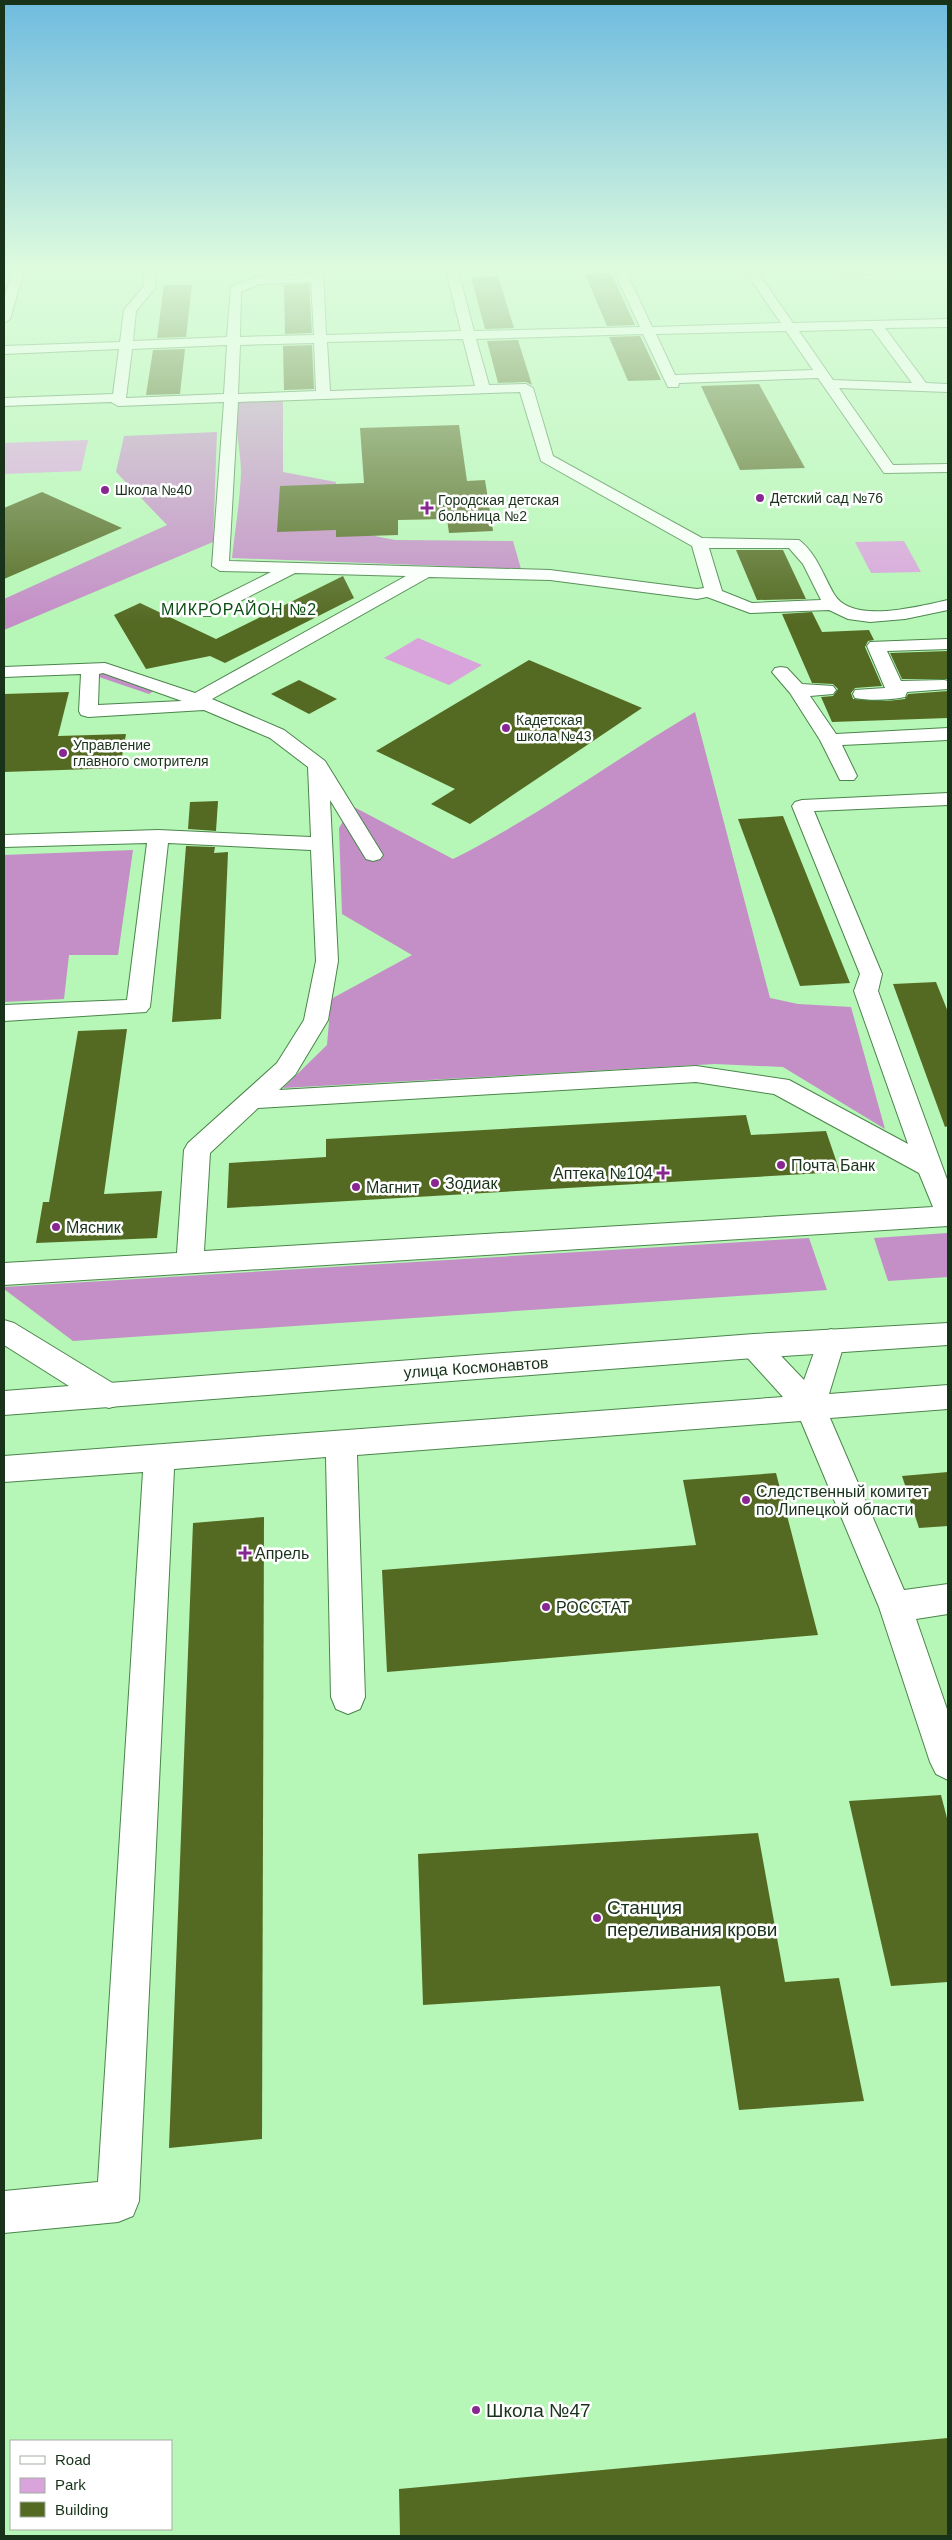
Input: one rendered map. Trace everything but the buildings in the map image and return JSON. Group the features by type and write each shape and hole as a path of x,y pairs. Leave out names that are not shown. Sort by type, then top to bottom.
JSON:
{"main road":[{"path":"121,386 118,402 526,388 546,458 699,544 804,544 832,605"},
{"path":"230,386 230,429 220,566 550,575 715,595 750,608 832,605 852,615 907,615 948,605"},
{"path":"323,386 323,396"},
{"path":"482,386 483,390"},
{"path":"830,386 862,427 890,470 948,468"},
{"path":"892,386 937,390"},
{"path":"4,402 119,398"},
{"path":"699,544 715,595"},
{"path":"205,612 293,568"},
{"path":"90,669 88,711 203,703 425,572"},
{"path":"862,694 898,693 876,646 948,644"},
{"path":"4,672 105,668 203,703 277,734 318,765 374,855"},
{"path":"781,672 797,690 830,740 847,776"},
{"path":"894,687 944,685"},
{"path":"797,690 827,690"},
{"path":"830,740 948,734"},
{"path":"190,1262 197,1150 286,1069 316,1020 327,961 318,765"},
{"path":"948,799 802,806 871,974 866,991 929,1166 948,1212"},
{"path":"4,841 158,836 322,844"},
{"path":"4,1013 138,1007 158,836"},
{"path":"251,1100 696,1074 780,1086 929,1166"},
{"path":"4,1274 948,1216"},
{"path":"4,1331 109,1396"},
{"name":"улица Космонавтов","path":"4,1403 754,1346 948,1334"},
{"path":"810,1407 831,1341"},
{"path":"754,1346 810,1407 895,1607 948,1762"},
{"path":"4,1469 948,1397"},
{"path":"341,1444 348,1697"},
{"path":"4,2212 118,2201 159,1458"},
{"path":"895,1607 948,1599"}],"green space":[{"path":"88,440 81,471 4,474 4,443"},
{"path":"904,541 921,572 871,573 855,542"},
{"path":"418,638 482,665 449,685 384,658"}],"shaded area":[{"path":"283,400 283,472 336,482 334,528 395,540 513,541 521,569 232,558 241,473 235,401"},
{"path":"217,432 213,542 4,630 4,599 167,525 116,472 124,436"},
{"path":"95,671 155,690 149,694 93,675"},
{"path":"695,712 770,998 798,1004 851,1007 885,1129 783,1067 715,1064 283,1088 327,1045 331,999 412,955 342,914 339,828 352,806 453,859 545,807"},
{"path":"133,850 118,955 69,955 64,999 4,1002 4,855"},
{"path":"948,1233 948,1277 888,1281 874,1238"},
{"path":"809,1238 827,1290 73,1341 4,1289 4,1287"}],"place":[{"name":"Школа №40","path":"105,490"},
{"name":"Детский сад №76","path":"760,498"},
{"name":"Городская детская больница №2","path":"427,508"},
{"name":"Кадетская школа №43","path":"506,728"},
{"name":"Управление главного смотрителя","path":"63,753"},
{"name":"Почта Банк","path":"781,1165"},
{"name":"Аптека №104","path":"663,1173"},
{"name":"Зодиак","path":"435,1183"},
{"name":"Магнит","path":"356,1187"},
{"name":"Мясник","path":"56,1227"},
{"name":"Следственный комитет по Липецкой области","path":"746,1500"},
{"name":"Апрель","path":"245,1553"},
{"name":"РОССТАТ","path":"546,1607"},
{"name":"Станция переливания крови","path":"597,1918"},
{"name":"Школа №47","path":"476,2410"}],"district":[{"name":"МИКРОРАЙОН №2","path":"239,609"}]}
